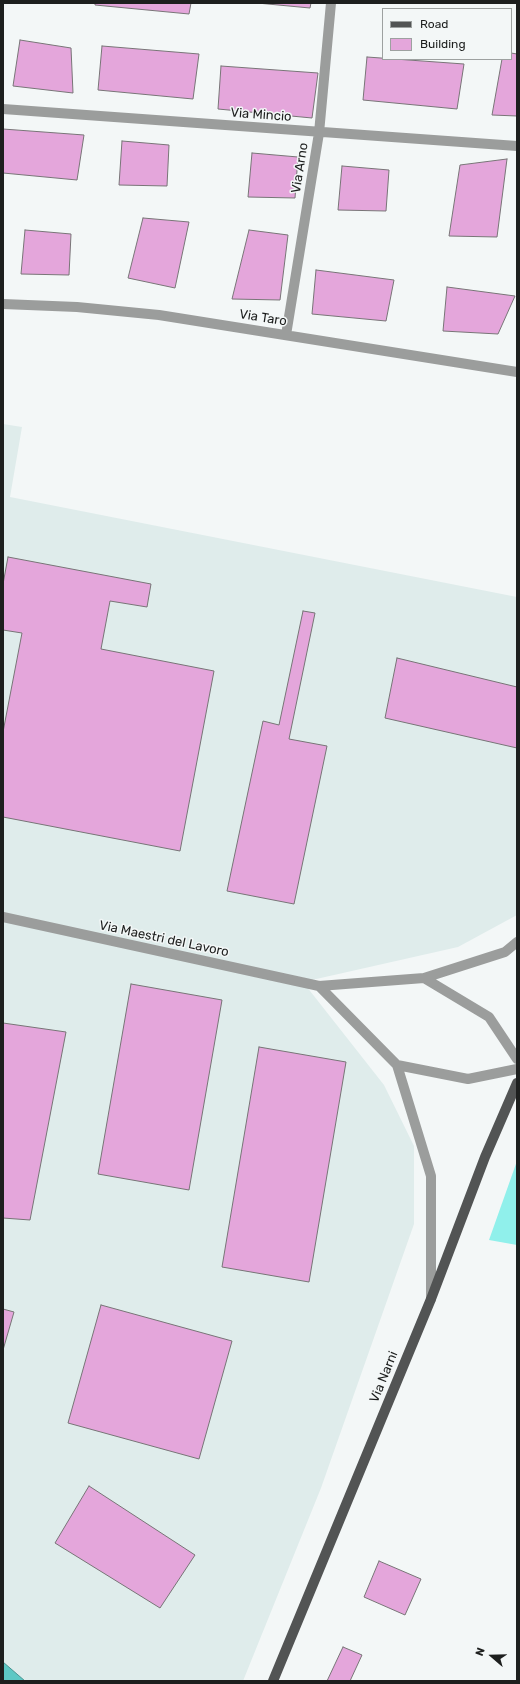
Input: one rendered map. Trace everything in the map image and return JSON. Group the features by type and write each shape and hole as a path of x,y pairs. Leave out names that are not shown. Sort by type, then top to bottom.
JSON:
{"main road":[{"name":"Via Narni","path":"273,1681 431,1299 485,1157 517,1082"}],"street":[{"name":"Via Arno","path":"286,335 319,132 331,3"},
{"name":"Via Mincio","path":"3,109 517,146"},
{"name":"Via Taro","path":"3,304 77,307 159,315 517,372"},
{"name":"Via Maestri del Lavoro","path":"3,917 319,986 424,978 505,952 517,942"},
{"path":"424,978 488,1018 517,1059"},
{"path":"319,986 397,1065 431,1176 431,1299"},
{"path":"397,1065 468,1079 517,1069"}],"shaded area":[{"path":"3,424 22,427 10,497 517,597 517,915 458,947 303,982 384,1085 414,1146 414,1224 321,1488 243,1681 3,1681"},
{"path":"517,1161 517,1245 489,1240"},
{"path":"3,1662 25,1681 3,1681"}],"building":[{"path":"95,3 191,3 189,14 95,5"},
{"path":"257,3 311,3 310,8"},
{"path":"20,40 71,48 73,93 13,86"},
{"path":"102,46 199,54 193,99 98,90"},
{"path":"512,53 517,54 517,116 492,115 502,60 512,60"},
{"path":"367,57 382,58 382,60 409,60 464,64 457,109 363,100"},
{"path":"221,66 318,73 312,118 218,109"},
{"path":"3,129 84,135 77,180 3,173"},
{"path":"122,141 169,145 167,186 119,185"},
{"path":"252,153 298,157 295,198 248,197"},
{"path":"507,159 497,237 449,236 460,165"},
{"path":"342,166 389,170 386,211 338,210"},
{"path":"143,218 189,222 175,288 128,278"},
{"path":"25,230 71,234 69,275 21,274"},
{"path":"249,230 288,235 280,300 232,299"},
{"path":"316,270 394,280 386,321 312,314"},
{"path":"447,287 515,296 498,334 443,331"},
{"path":"8,557 151,584 147,607 110,601 101,649 214,671 180,851 3,817 3,732 22,633 3,630 3,584"},
{"path":"303,611 315,613 289,739 327,746 294,904 227,891 263,721 279,725"},
{"path":"397,658 517,687 517,748 385,718"},
{"path":"131,984 222,1000 189,1190 98,1174"},
{"path":"3,1023 66,1032 30,1220 3,1218"},
{"path":"259,1047 346,1062 309,1282 222,1267"},
{"path":"101,1305 232,1341 199,1459 68,1423"},
{"path":"3,1309 14,1312 3,1350"},
{"path":"89,1486 195,1555 160,1608 55,1543"},
{"path":"379,1561 421,1579 405,1615 364,1597"},
{"path":"343,1647 362,1655 350,1681 327,1681"}]}
